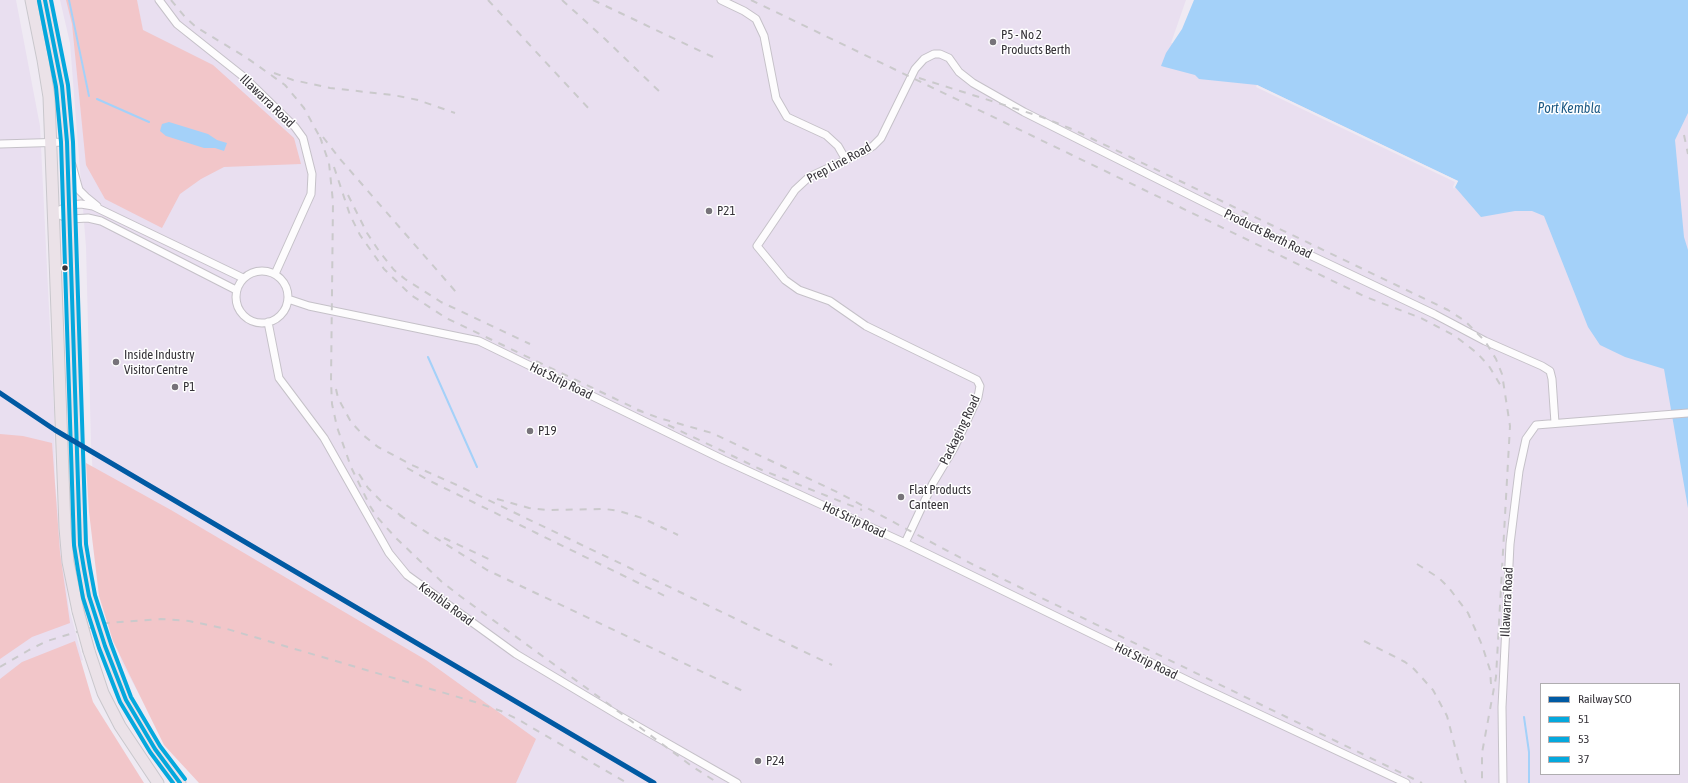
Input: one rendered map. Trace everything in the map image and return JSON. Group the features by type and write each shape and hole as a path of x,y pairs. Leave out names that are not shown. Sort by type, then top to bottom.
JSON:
{"main road":[{"path":"31,0 49,97 63,486 68,562 78,610 89,651 104,693 120,726 156,781"},
{"path":"44,0 62,86 67,142 70,205 74,417 80,546 93,607 105,646 126,700 155,749 180,783"}],"street":[{"name":"Illawarra Road","path":"159,0 177,24 245,78 295,127 303,138 312,174 312,191 308,205 275,274"},
{"path":"721,0 744,11 756,19 764,36 776,98 787,117 826,135 838,146 846,160"},
{"name":"Prep Line Road","path":"757,246 795,190 809,177 874,146 881,138 910,78 920,62 934,54 940,54 949,58"},
{"name":"Products Berth Road","path":"949,58 959,72 972,83 1024,112 1293,247 1434,314 1485,341 1542,366 1550,371 1552,379 1555,423"},
{"path":"0,144 67,142 78,187 86,197 102,209 243,278"},
{"path":"54,213 70,205 84,204 102,209"},
{"path":"54,213 70,219 98,220 236,290"},
{"path":"165,254 168,242"},
{"name":"Packaging Road","path":"757,246 791,285 799,290 830,301 866,326 977,380 980,386 978,397 954,448 933,483 904,544"},
{"path":"257,271 267,271 275,274 285,284 288,299 282,313 275,319 268,322 256,322 243,316 237,306 236,290 243,278 257,271"},
{"name":"Hot Strip Road","path":"288,299 309,306 479,341 718,457 904,544 1192,683 1406,783"},
{"name":"Kembla Road","path":"268,322 279,378 324,438 389,553 407,574 516,654 618,715 737,783"},
{"path":"1555,423 1688,413"},
{"name":"Illawarra Road","path":"1503,783 1502,707 1510,544 1522,458 1526,439 1536,426 1555,423"}],"shaded area":[{"path":"0,0 16,0 40,126 54,410 55,482 69,608 83,660 26,677 0,698"},
{"path":"60,0 1186,0 1171,43 1688,113 1688,783 200,783 172,754 122,663 99,585 91,443 86,247 70,43"},
{"path":"66,0 137,0 143,30 213,65 294,138 301,164 224,167 201,179 180,194 162,228 105,199 86,165 72,24"},
{"path":"0,434 23,436 52,443 60,552 70,623 32,637 0,659"},
{"path":"86,463 171,510 426,660 536,739 516,783 199,783 164,745 113,641 99,596 89,512"},
{"path":"75,641 93,702 144,783 0,783 0,679 22,662"}],"water":[{"name":"Port Kembla","path":"1194,0 1688,0 1688,113 1675,140 1684,237 1688,250 1688,508 1664,369 1625,357 1600,345 1588,327 1544,216 1532,211 1515,211 1481,217 1455,187 1458,181 1257,85 1199,79 1195,75 1161,66 1166,53 1182,29"},
{"path":"169,122 208,134 217,140 227,143 224,151 215,148 204,148 166,136 160,131 162,124"}],"pier":[{"path":"1257,85 1458,181 1454,189 1453,187 1455,182 1256,87"}],"waterway":[{"path":"69,0 89,96"},
{"path":"97,99 149,122"},
{"path":"428,357 477,467"},
{"path":"1524,717 1529,752 1529,783"}],"railway":[{"path":"171,0 185,17 196,27 247,58 285,85 304,108 322,141"},
{"path":"488,0 591,111"},
{"path":"562,0 663,95"},
{"path":"593,0 713,57"},
{"path":"751,0 1366,297 1421,318 1455,336 1477,353 1489,366 1501,386"},
{"path":"274,73 293,80 330,88 393,95 418,100 455,113"},
{"path":"919,78 1042,117 1074,130 1448,310 1465,321 1485,341 1496,359 1502,374 1510,426 1496,677 1482,753 1482,783"},
{"path":"1684,135 1688,154"},
{"path":"320,137 329,163 333,202 332,404 337,427 351,467 370,506 377,517 396,538 442,582 693,767 718,783"},
{"path":"323,137 340,159 456,292"},
{"path":"334,167 350,215 360,235 384,269 411,295 446,318 643,412"},
{"path":"348,195 367,233 394,270 405,279 441,302 530,344"},
{"path":"336,389 338,398 351,422 363,435 378,447 412,465 459,486 832,665"},
{"path":"637,410 712,433 839,493 974,565 1422,783"},
{"path":"668,425 762,470 862,510"},
{"path":"407,468 430,481 665,596"},
{"path":"359,474 368,488 382,502 403,517"},
{"path":"497,499 529,508 548,510 605,509 619,511 642,518 678,535"},
{"path":"399,515 487,570 747,693"},
{"path":"444,538 493,561"},
{"path":"1417,564 1439,578 1449,588 1468,613 1482,645 1490,670 1491,684"},
{"path":"0,667 47,641 107,623 161,619 189,621 227,629 501,711 627,783"},
{"path":"1364,641 1405,662 1414,669 1433,690 1447,716 1462,774 1466,783"}],"rail line":[{"name":"SCO","path":"0,393 55,430 654,783"}],"transit line":[{"name":"51","path":"45,0 62,86 67,142 80,545 84,569 89,596 105,646 126,700 155,749 180,783"},
{"name":"37","path":"51,0 68,85 73,142 86,544 90,568 95,595 111,644 131,697 160,746 185,779"},
{"name":"53","path":"39,1 56,87 61,142 74,545 78,570 83,598 99,648 120,702 150,752 173,783"}],"place":[{"name":"P5 - No 2 Products Berth","path":"993,42"},
{"name":"P21","path":"709,211"},
{"name":"Inside Industry Visitor Centre","path":"116,362"},
{"name":"P1","path":"175,387"},
{"name":"P19","path":"530,431"},
{"name":"Flat Products Canteen","path":"901,497"},
{"name":"P24","path":"758,761"}]}
